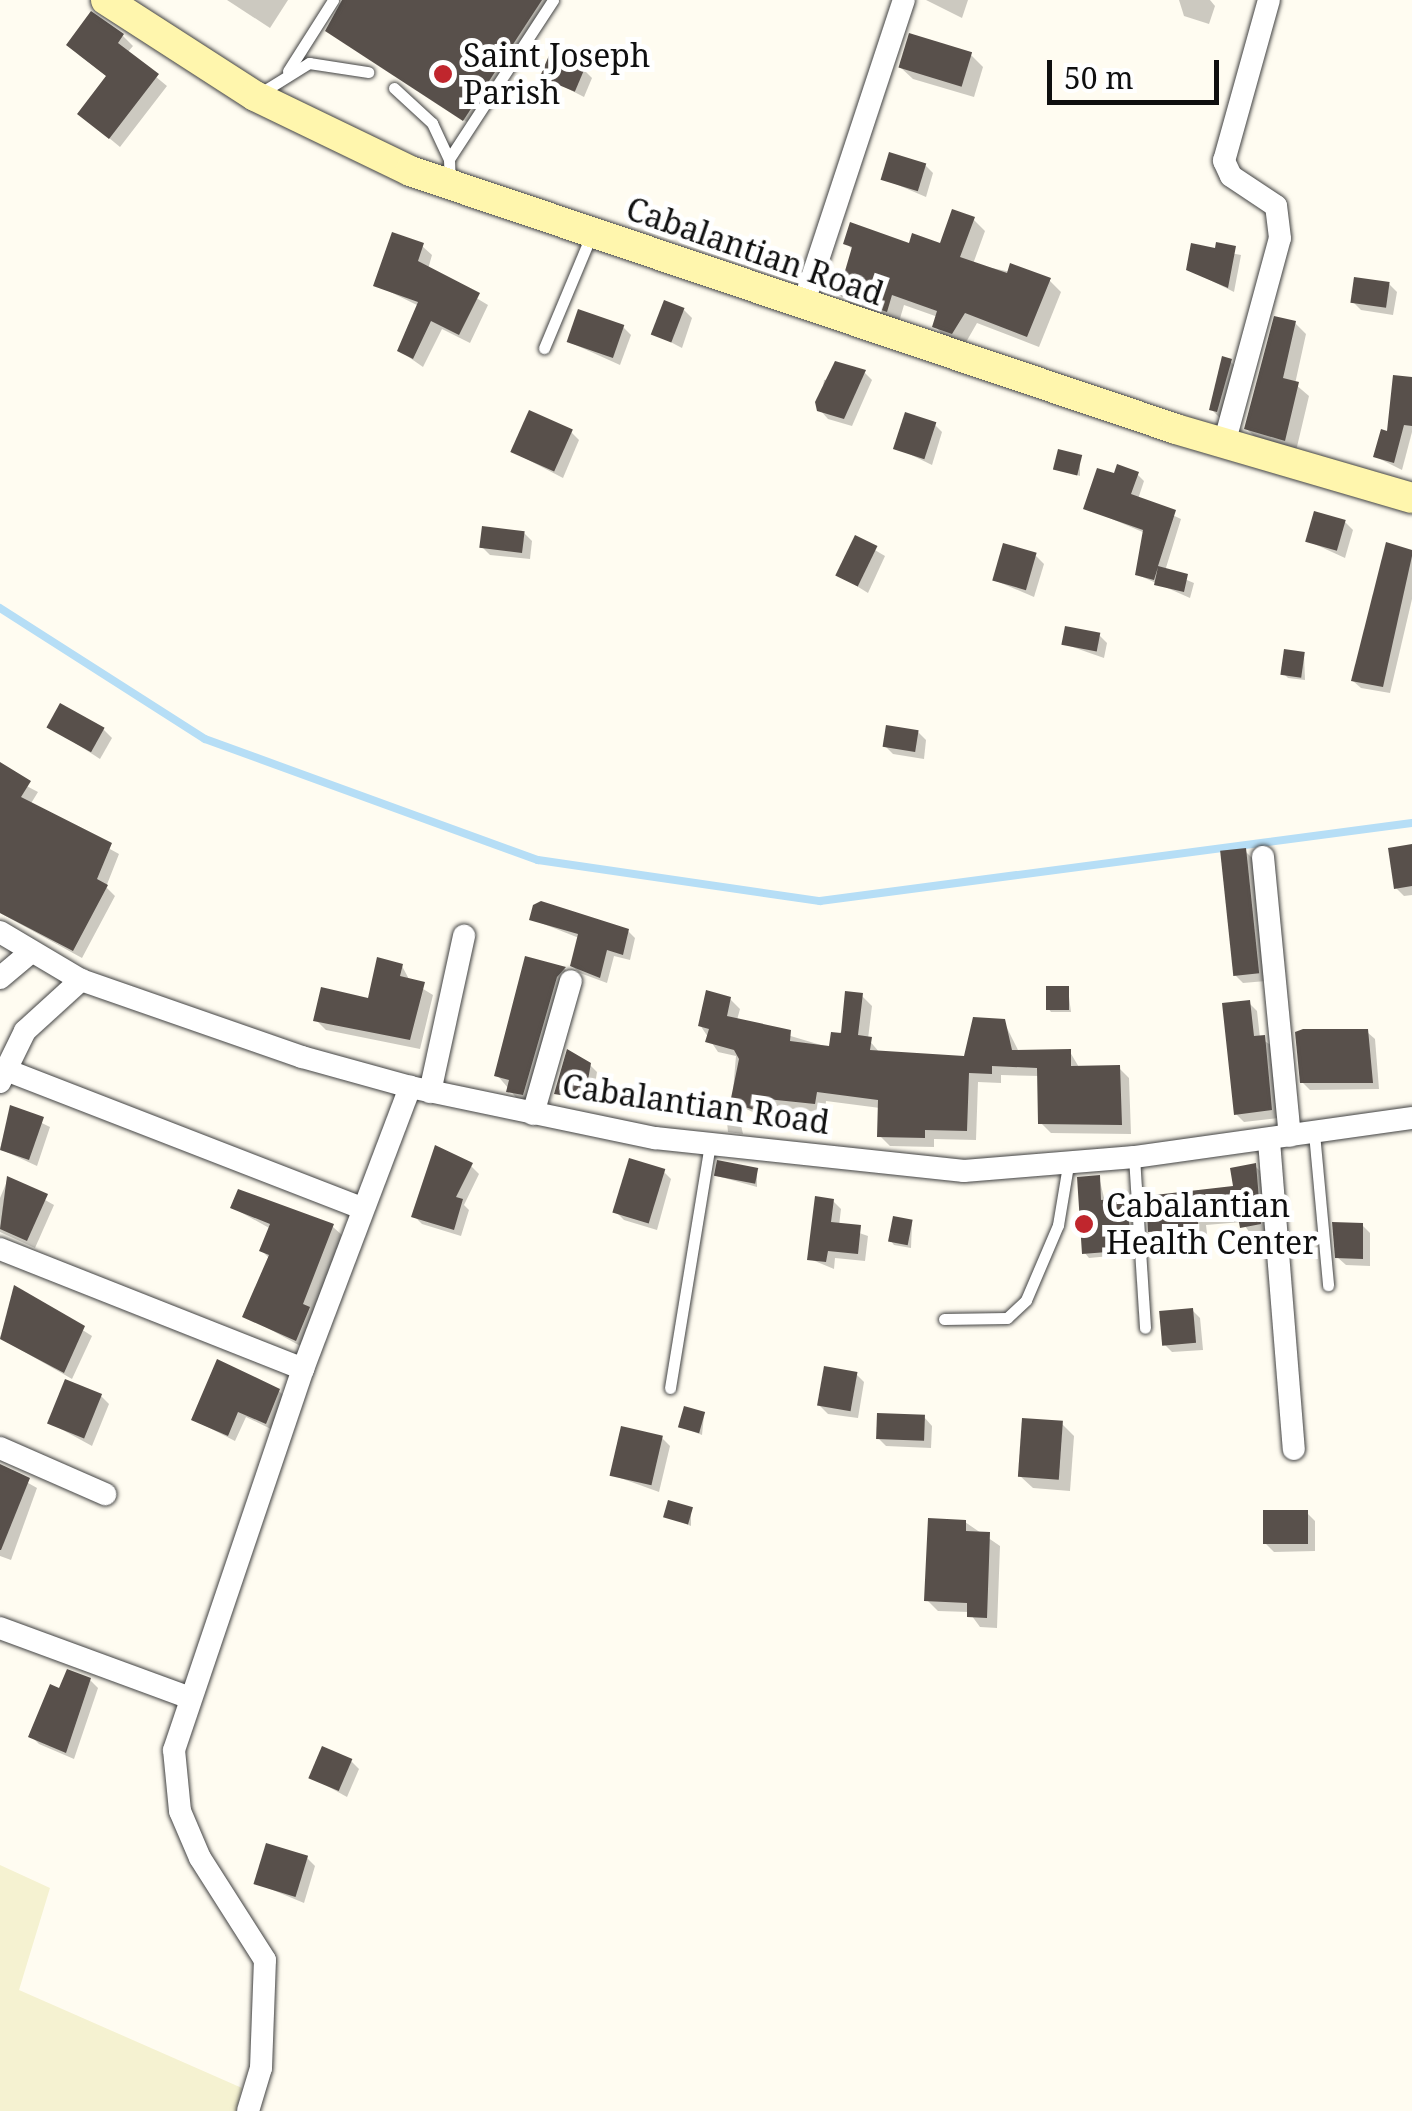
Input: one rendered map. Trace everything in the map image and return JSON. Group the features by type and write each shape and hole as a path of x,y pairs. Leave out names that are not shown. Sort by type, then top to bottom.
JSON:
{"street":[{"name":"Cabalantian Road","path":"106,0 255,96 592,233 1224,444 1412,498"},
{"path":"803,305 904,0"},
{"path":"1224,444 1280,238 1276,206 1230,176 1224,161 1269,0"},
{"path":"1263,857 1294,1449"},
{"name":"Cabalantian Road","path":"0,932 81,980 178,1018 420,1090 532,1114 710,1144 890,1166 1068,1165 1412,1118"},
{"path":"248,2111 261,2068 265,1960 200,1858 180,1811 172,1766 188,1698 362,1208 420,1090 464,936"},
{"path":"0,978 30,952"},
{"path":"81,980 25,1030 3,1076 362,1208"},
{"path":"532,1114 572,981"},
{"path":"0,1248 303,1369"},
{"path":"0,1448 106,1494"},
{"path":"0,1628 188,1698"}],"lane":[{"path":"255,96 288,70 332,0"},
{"path":"449,172 554,0"},
{"path":"288,70 309,63 368,72"},
{"path":"394,88 432,123 449,172"},
{"path":"544,348 592,233"},
{"path":"1314,1133 1328,1284"},
{"path":"670,1388 710,1144"},
{"path":"1134,1158 1145,1328"},
{"path":"944,1319 1007,1318 1026,1300 1058,1225 1068,1165"}],"shaded area":[{"path":"0,1865 50,1888 19,1990 242,2088 236,2111 0,2111"}],"building":[{"name":"Saint Joseph Parish","path":"342,0 542,0 463,121 325,31"},
{"path":"91,11 124,34 118,43 159,74 109,139 77,114 106,76 66,45"},
{"path":"909,33 972,52 962,87 898,67"},
{"path":"550,53 585,68 575,92 540,77"},
{"path":"889,152 926,163 918,191 881,180"},
{"path":"952,209 975,217 960,257 1007,273 1010,263 1051,278 1027,337 965,313 952,334 932,327 937,311 892,295 887,312 838,295 852,247 843,244 850,222 909,243 912,233 940,243"},
{"path":"392,232 424,243 418,261 480,293 459,335 431,321 413,359 397,351 418,302 373,286"},
{"path":"1216,242 1236,246 1228,288 1186,270 1191,243 1215,248"},
{"path":"1354,277 1390,282 1386,308 1350,303"},
{"path":"664,300 685,308 671,342 651,335"},
{"path":"578,309 624,325 613,358 567,342"},
{"path":"1274,316 1296,321 1283,378 1299,382 1285,441 1244,429"},
{"path":"1222,356 1232,359 1217,412 1209,410"},
{"path":"835,361 866,370 844,419 817,411 815,402"},
{"path":"1393,375 1412,377 1412,426 1404,425 1394,463 1373,457 1381,429 1387,431"},
{"path":"529,410 573,430 554,472 510,452"},
{"path":"905,412 936,422 924,459 893,449"},
{"path":"1058,449 1082,455 1077,475 1053,469"},
{"path":"1117,464 1139,472 1131,494 1176,510 1158,566 1188,574 1184,592 1154,585 1158,567 1154,580 1135,575 1143,530 1083,509 1097,468 1114,473"},
{"path":"1314,511 1346,520 1337,551 1305,542"},
{"path":"482,526 525,531 522,553 479,548"},
{"path":"855,535 877,546 858,586 835,575"},
{"path":"1386,542 1412,550 1412,556 1383,687 1351,681"},
{"path":"1003,543 1037,553 1026,590 992,580"},
{"path":"1065,626 1100,633 1097,652 1061,645"},
{"path":"1284,649 1305,652 1301,678 1280,675"},
{"path":"60,703 105,728 91,752 46,727"},
{"path":"886,725 919,730 915,752 883,747"},
{"path":"0,762 31,781 21,797 112,843 97,879 108,885 73,951 0,913"},
{"path":"1412,844 1412,886 1394,889 1388,848"},
{"path":"1246,848 1259,973 1233,976 1220,851"},
{"path":"541,901 629,929 623,955 607,950 600,978 570,966 578,934 529,920 533,905"},
{"path":"525,956 566,967 557,977 523,1095 506,1092 509,1080 494,1076"},
{"path":"377,957 403,964 400,976 425,982 410,1040 313,1021 321,987 368,998"},
{"path":"1046,986 1069,986 1069,1010 1046,1010"},
{"path":"706,990 731,997 727,1016 791,1030 790,1041 829,1046 831,1032 841,1033 845,991 863,993 858,1035 872,1037 870,1050 964,1056 973,1017 1005,1019 1012,1050 1071,1049 1071,1066 1120,1065 1122,1125 1038,1124 1037,1068 992,1066 992,1074 969,1073 967,1131 925,1130 925,1138 877,1137 878,1100 817,1092 815,1104 758,1098 755,1110 730,1103 739,1059 734,1050 705,1042 709,1029 698,1026"},
{"path":"1250,1000 1254,1036 1265,1035 1272,1110 1234,1115 1222,1003"},
{"path":"1368,1029 1373,1083 1300,1083 1295,1032"},
{"path":"567,1049 591,1063 588,1080 608,1084 604,1102 554,1094"},
{"path":"10,1105 44,1117 29,1160 0,1150"},
{"path":"435,1145 473,1163 456,1197 463,1199 454,1230 411,1217"},
{"path":"629,1158 665,1169 649,1224 612,1213"},
{"path":"717,1160 758,1168 755,1184 714,1176"},
{"path":"1256,1163 1261,1224 1240,1228 1237,1212 1197,1215 1200,1240 1164,1244 1163,1231 1148,1232 1146,1196 1233,1186 1230,1168"},
{"path":"1100,1175 1101,1200 1127,1198 1130,1233 1106,1235 1107,1252 1082,1254 1077,1177"},
{"path":"7,1176 48,1194 27,1241 0,1229"},
{"path":"238,1189 334,1224 303,1304 310,1307 296,1341 242,1317 269,1255 259,1251 270,1224 230,1208"},
{"path":"815,1196 834,1199 831,1222 861,1225 858,1254 828,1251 826,1262 807,1260"},
{"path":"893,1216 913,1220 908,1245 888,1242"},
{"path":"1332,1222 1363,1223 1363,1259 1335,1258"},
{"path":"14,1285 85,1326 64,1373 0,1339"},
{"path":"1193,1308 1196,1343 1162,1346 1159,1311"},
{"path":"217,1359 280,1389 266,1424 238,1412 228,1436 191,1420"},
{"path":"824,1366 857,1372 851,1411 817,1405"},
{"path":"65,1379 102,1394 84,1438 47,1424"},
{"path":"684,1406 705,1412 699,1433 678,1427"},
{"path":"877,1413 925,1415 924,1441 876,1439"},
{"path":"1022,1418 1063,1421 1059,1480 1018,1477"},
{"path":"621,1426 663,1436 651,1485 610,1476"},
{"path":"0,1464 30,1478 1,1550 0,1550"},
{"path":"668,1500 693,1507 688,1524 663,1517"},
{"path":"1263,1510 1308,1510 1308,1544 1263,1544"},
{"path":"928,1518 966,1520 966,1531 990,1532 987,1618 967,1617 967,1603 924,1601"},
{"path":"67,1669 91,1678 66,1753 28,1737 50,1684 59,1688"},
{"path":"322,1746 352,1759 339,1791 308,1778"},
{"path":"266,1843 308,1856 296,1897 253,1884"}],"waterway":[{"path":"0,608 205,739 538,860 820,901 1412,823"}],"place":[{"name":"Saint Joseph Parish","path":"443,74"},
{"name":"Cabalantian Health Center","path":"1084,1224"}]}
